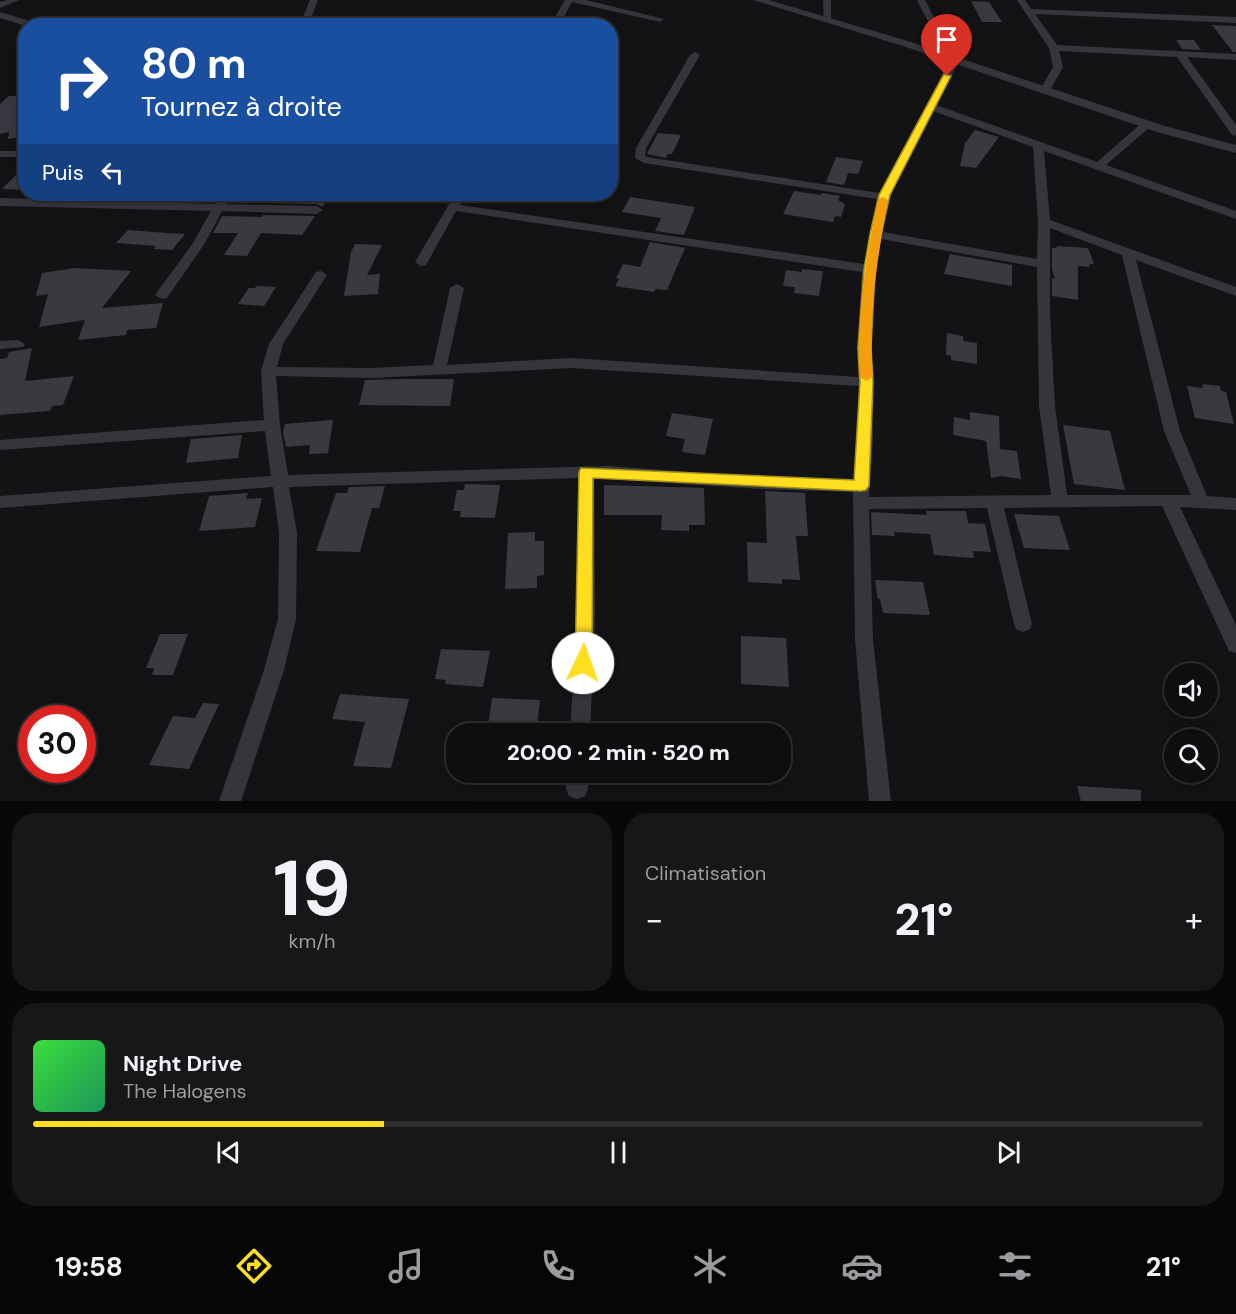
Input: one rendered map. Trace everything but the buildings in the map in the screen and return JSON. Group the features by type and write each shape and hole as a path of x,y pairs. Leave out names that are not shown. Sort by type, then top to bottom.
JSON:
{"street":[{"path":"0,5 15,0"},
{"path":"306,18 314,0"},
{"path":"559,18 569,0"},
{"path":"575,0 660,19"},
{"path":"758,0 955,60 1147,124 1236,149"},
{"path":"827,0 828,21"},
{"path":"921,0 934,25 935,54"},
{"path":"1021,0 1054,48 1058,67 1045,90"},
{"path":"1028,11 1236,20"},
{"path":"0,15 18,20"},
{"path":"1054,48 1236,57"},
{"path":"1180,54 1236,133"},
{"path":"695,55 641,148 639,156 644,160 884,197"},
{"path":"880,801 864,639 861,495 867,382 864,348 869,269 884,197 955,60"},
{"path":"930,107 1236,215"},
{"path":"1099,166 1147,124"},
{"path":"1038,145 1044,222 1043,315 1047,406 1060,502"},
{"path":"0,154 18,154"},
{"path":"162,295 200,243 222,201"},
{"path":"421,262 455,201"},
{"path":"0,202 316,210"},
{"path":"451,207 869,269"},
{"path":"1044,222 1236,292"},
{"path":"875,234 1043,264"},
{"path":"1126,251 1172,431 1202,503"},
{"path":"230,801 274,670 287,619 288,533 272,425 268,371 276,344 321,274"},
{"path":"439,369 457,288"},
{"path":"0,345 18,344"},
{"path":"268,371 371,373 571,363 867,382"},
{"path":"0,445 272,425"},
{"path":"0,502 280,481 586,472 861,495 994,502 1168,500 1236,504"},
{"path":"581,723 586,615 586,472"},
{"path":"1168,500 1236,645"},
{"path":"994,502 1023,624"}],"slow traffic":[{"path":"866,377 864,348 869,269 883,200"}],"route":[{"path":"583,663 586,615 586,472 760,483 861,486 867,382 864,348 869,269 875,234 884,195 947,76"}]}
